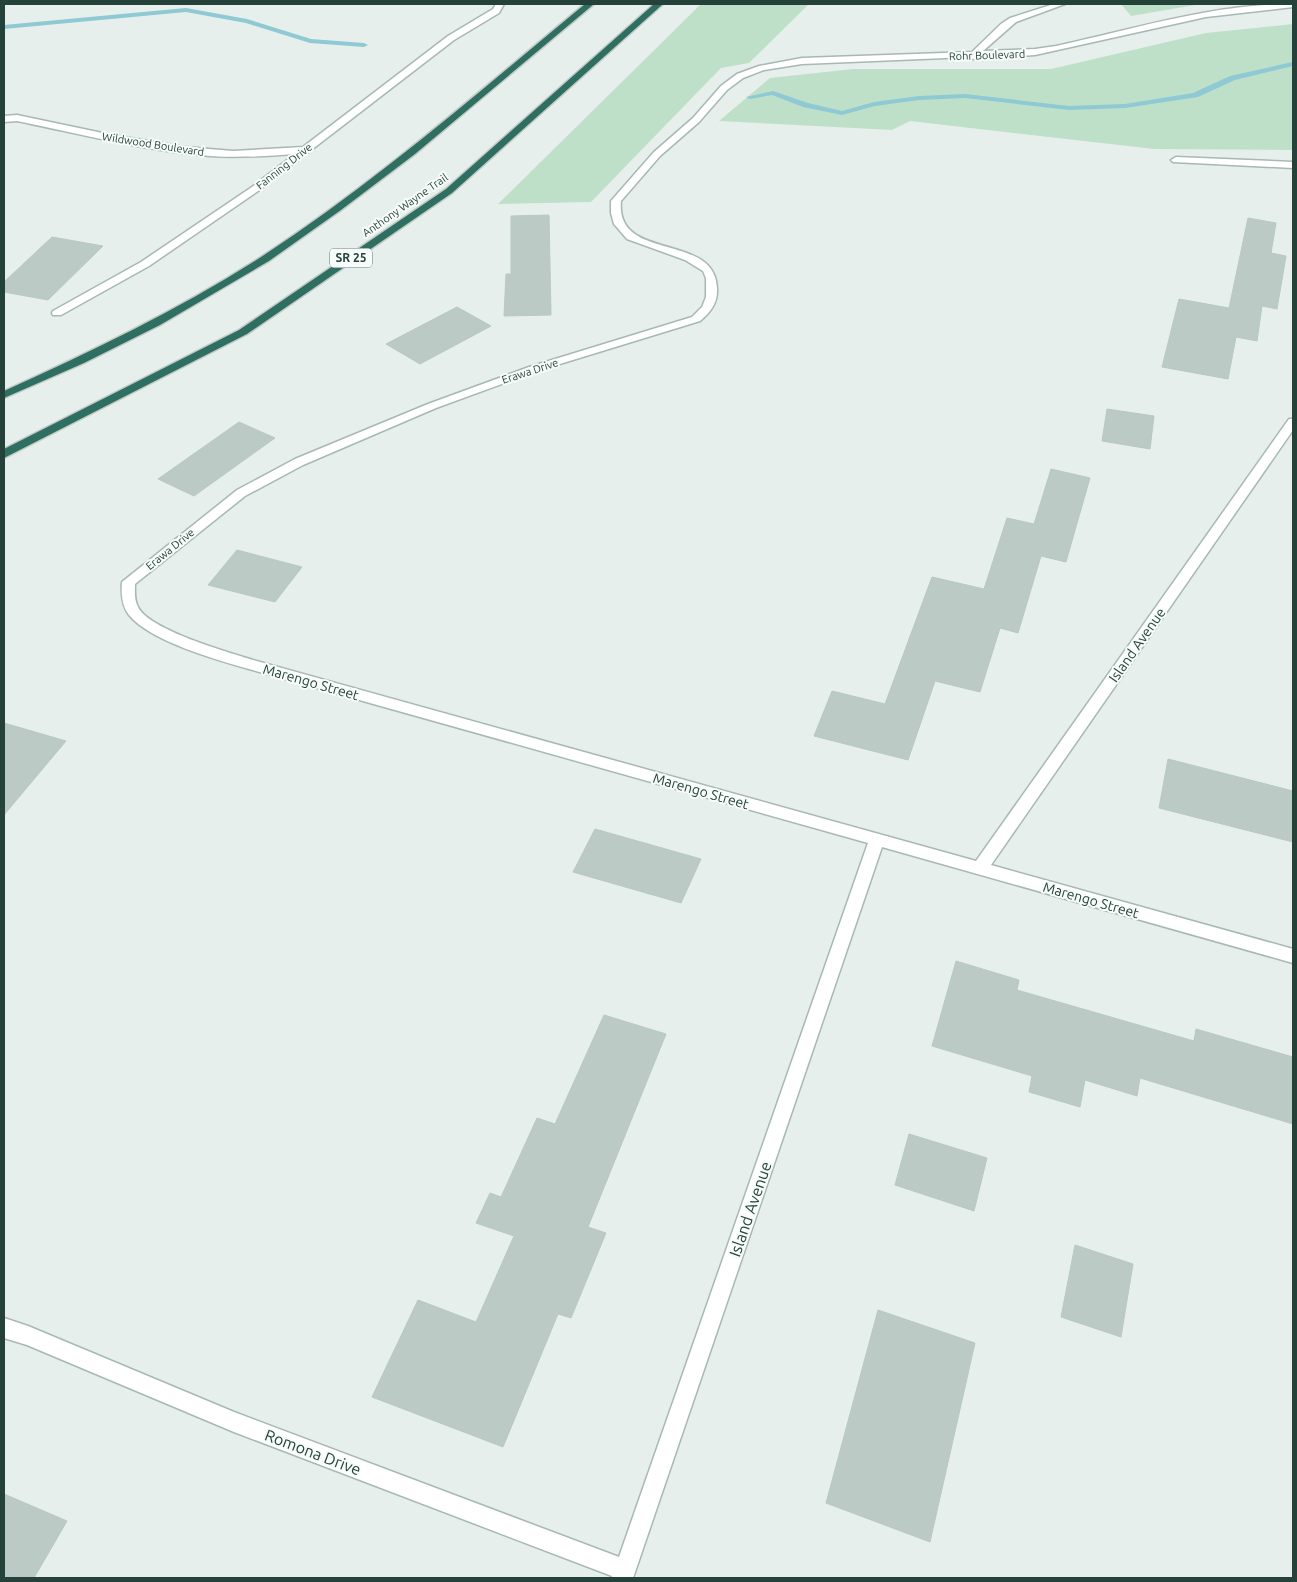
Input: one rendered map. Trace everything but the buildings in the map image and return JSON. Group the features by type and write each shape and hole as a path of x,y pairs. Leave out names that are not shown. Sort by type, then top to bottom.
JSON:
{"highway":[{"path":"4,395 92,356 207,294 299,236 383,176 590,4"},
{"name":"Anthony Wayne Trail","path":"4,454 243,332 449,191 658,4"}],"street":[{"name":"Fanning Drive","path":"57,313 145,264 255,189 451,38 496,11 500,4"},
{"path":"973,56 1004,26 1013,20 1061,4"},
{"name":"Rohr Boulevard","path":"696,120 724,88 740,76 762,68 802,61 848,58 973,56 1035,52 1071,46 1207,14 1293,5"},
{"name":"Wildwood Boulevard","path":"4,119 16,118 113,138 210,153 265,154 305,150"},
{"name":"Erawa Drive","path":"128,596 129,582 241,493 300,462 432,406 533,369 696,320 706,311 713,294 711,274 696,261 636,240 627,235 617,222 614,210 616,201 657,154 696,120"},
{"path":"1176,160 1293,165"},
{"name":"Island Avenue","path":"980,868 1293,422"},
{"name":"Marengo Street","path":"128,596 133,611 145,624 192,645 249,664 1293,956"},
{"name":"Island Avenue","path":"624,1574 877,840"},
{"name":"Romona Drive","path":"4,1328 28,1336 234,1422 624,1574"}],"green space":[{"path":"701,4 809,4 749,63 721,68 591,202 498,204"},
{"path":"1121,4 1201,4 1131,16"},
{"path":"1293,24 1293,150 1154,149 910,121 892,130 719,121 770,78 853,69 1051,69 1206,33"}],"waterway":[{"path":"4,27 186,10 247,21 310,41 364,45"},
{"path":"750,97 773,93 806,105 842,113 874,104 919,98 965,96 1069,108 1125,106 1195,95 1233,78 1293,64"}]}
